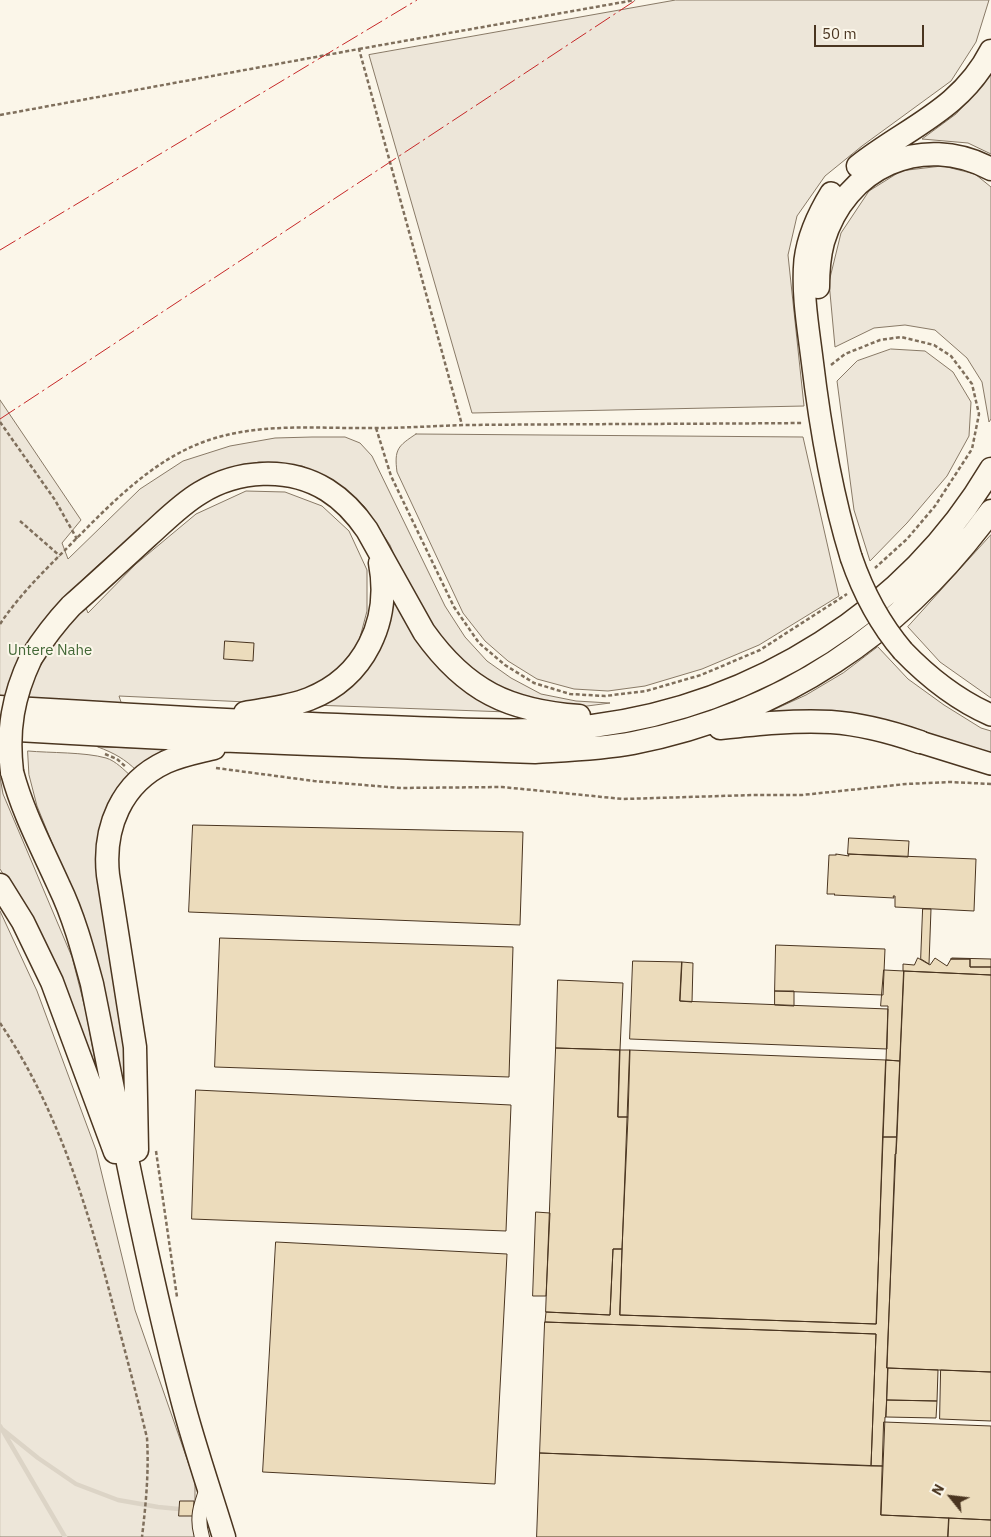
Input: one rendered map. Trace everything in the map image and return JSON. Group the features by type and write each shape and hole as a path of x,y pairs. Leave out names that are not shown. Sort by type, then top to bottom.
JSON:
{"highway":[{"path":"831,193 846,176 864,161 930,118 956,98 978,72 991,51"},
{"path":"818,287 820,257 828,228 844,201 855,188 882,166 909,156 938,153 967,158 991,169"},
{"path":"0,707 206,720 531,731 591,727 664,713 697,703 745,684 791,662 849,624 876,603 926,556 957,518 991,470"},
{"path":"224,1537 182,1401 140,1219 94,992 84,954 60,887 25,812 12,772 10,741 13,710 23,674 43,639 64,614 178,509 201,492 227,480 242,476 264,474 286,475 300,478 326,489 358,518 367,530 424,632 448,662 469,681 495,697 532,710 552,714 630,720"},
{"path":"0,729 237,742 535,752 582,750 624,744 684,731 715,721 803,682 857,647 895,617 931,584 959,553 991,511"},
{"path":"206,720 294,704 308,699 333,686 355,666 364,655 375,633 382,609 384,593 380,560 367,530"},
{"path":"684,731 799,721 832,722 878,729 920,742"},
{"path":"140,1219 134,1047 107,861 107,846 114,819 125,797 141,779 158,766 177,758 237,742"},
{"path":"0,885 23,922 52,982 140,1219"}],"main road":[{"path":"831,193 816,219 811,233 804,273 807,319 820,423 828,466 851,557 865,594 883,626 903,652 947,691 991,716"},
{"path":"818,287 819,317 840,514"},
{"path":"920,742 991,764"}],"street":[{"path":"202,1537 198,1525 199,1514 208,1486"}],"path":[{"path":"0,115 635,0"},
{"path":"359,49 462,425"},
{"path":"826,369 845,354 880,340 901,337 934,345 951,356 972,384 979,414 972,450 935,506 907,539 872,571"},
{"path":"0,422 55,500 77,539"},
{"path":"0,624 24,592 139,480 162,463 208,440 254,429 462,425 820,423"},
{"path":"376,428 391,476 454,607 479,643 505,665 534,684 570,694 605,696 646,690 692,677 760,650 851,590"},
{"path":"20,521 60,556"},
{"path":"103,753 116,759 141,779"},
{"path":"212,767 314,781 401,788 502,787 623,799 802,795 906,784 950,782 991,784"},
{"path":"0,1023 32,1076 57,1130 76,1177 96,1240 147,1438 148,1491 142,1537"}],"green space":[{"path":"676,0 989,0 976,42 951,81 862,146 825,176 797,216 788,255 804,406 472,413 369,55"},
{"path":"991,75 991,154 968,143 922,139 956,114"},
{"path":"943,166 975,174 991,187 991,419 989,422 982,382 967,358 935,330 905,325 874,328 835,347 829,282 841,233 869,191 901,171"},
{"path":"891,349 925,351 953,372 971,402 969,436 947,476 907,523 870,561 854,510 837,381 857,361"},
{"name":"Untere Nahe","path":"0,400 81,520 62,543 68,559 140,489 183,461 230,446 275,438 345,437 360,443 372,456 445,606 465,637 487,661 511,678 541,694 576,701 610,703 572,708 533,703 491,687 431,630 407,586 390,545 364,506 337,483 302,466 259,462 221,471 178,496 77,585 88,613 136,564 196,514 246,491 285,492 322,506 349,531 367,570 367,611 358,645 334,674 302,693 247,702 119,696 122,705 0,698"},
{"path":"416,434 803,437 839,596 759,645 702,669 645,686 608,691 574,689 537,679 508,661 485,641 463,613 397,472 396,458 401,445"},
{"path":"991,535 991,698 940,662 908,627"},
{"path":"391,583 508,712 312,705 336,693"},
{"path":"878,647 908,679 944,705 981,728 991,731 991,754 760,716 806,695 843,673"},
{"path":"98,747 183,749 137,771 119,757"},
{"path":"28,751 78,754 110,759 132,777 109,812 127,1050 129,1126 59,860 37,806 29,775"},
{"path":"0,777 3,794 72,957 86,1012 104,1109 38,930 0,869"},
{"path":"0,911 37,991 96,1150 135,1310 195,1482 195,1537 0,1537"}],"building":[{"path":"225,641 254,643 253,661 224,659"},
{"path":"193,825 523,832 520,925 189,912"},
{"path":"849,838 909,841 908,857 848,854"},
{"path":"848,854 976,859 974,911 895,907 895,896 893,896 894,898 827,894 829,855 849,856"},
{"path":"923,909 931,909 929,964 921,959"},
{"path":"220,938 513,947 509,1077 215,1067"},
{"path":"776,945 885,949 883,995 775,991"},
{"path":"918,958 930,965 935,958 947,966 951,959 970,959 970,967 991,967 991,975 903,971 903,964 914,965"},
{"path":"952,958 991,959 991,967 970,967 970,959"},
{"path":"633,961 682,962 680,1001 888,1009 887,1049 630,1039"},
{"path":"682,962 693,963 692,1002 680,1001"},
{"path":"884,970 904,971 900,1061 886,1060 888,1006 881,1006"},
{"path":"904,971 991,975 991,1372 887,1368"},
{"path":"558,980 623,983 620,1050 556,1048"},
{"path":"775,991 794,991 794,1006 775,1005"},
{"path":"556,1048 620,1050 618,1117 628,1117 622,1249 613,1249 610,1315 546,1312"},
{"path":"620,1050 630,1050 628,1117 618,1117"},
{"path":"630,1050 886,1060 876,1324 620,1315"},
{"path":"886,1060 900,1061 897,1137 883,1137"},
{"path":"196,1090 511,1105 506,1231 192,1219"},
{"path":"883,1137 897,1137 883,1466 871,1466 876,1334 545,1322 546,1312 610,1315 613,1249 622,1249 620,1315 876,1324"},
{"path":"536,1212 550,1213 546,1296 533,1296"},
{"path":"276,1242 507,1254 495,1484 263,1472"},
{"path":"545,1322 876,1334 871,1466 540,1453"},
{"path":"888,1368 938,1370 937,1401 887,1400"},
{"path":"941,1370 991,1372 991,1421 940,1419"},
{"path":"887,1400 937,1401 936,1418 886,1417"},
{"path":"884,1422 991,1426 991,1520 881,1515"},
{"path":"540,1453 883,1466 881,1515 949,1518 948,1537 537,1537"},
{"path":"180,1501 194,1501 193,1516 179,1516"},
{"path":"949,1518 991,1520 991,1537 948,1537"}],"waterway":[{"path":"0,1426 65,1537"},
{"path":"2,1429 38,1458 76,1484 118,1500 179,1509"}],"power":[{"path":"0,250 417,0"},
{"path":"0,419 636,0"}]}
